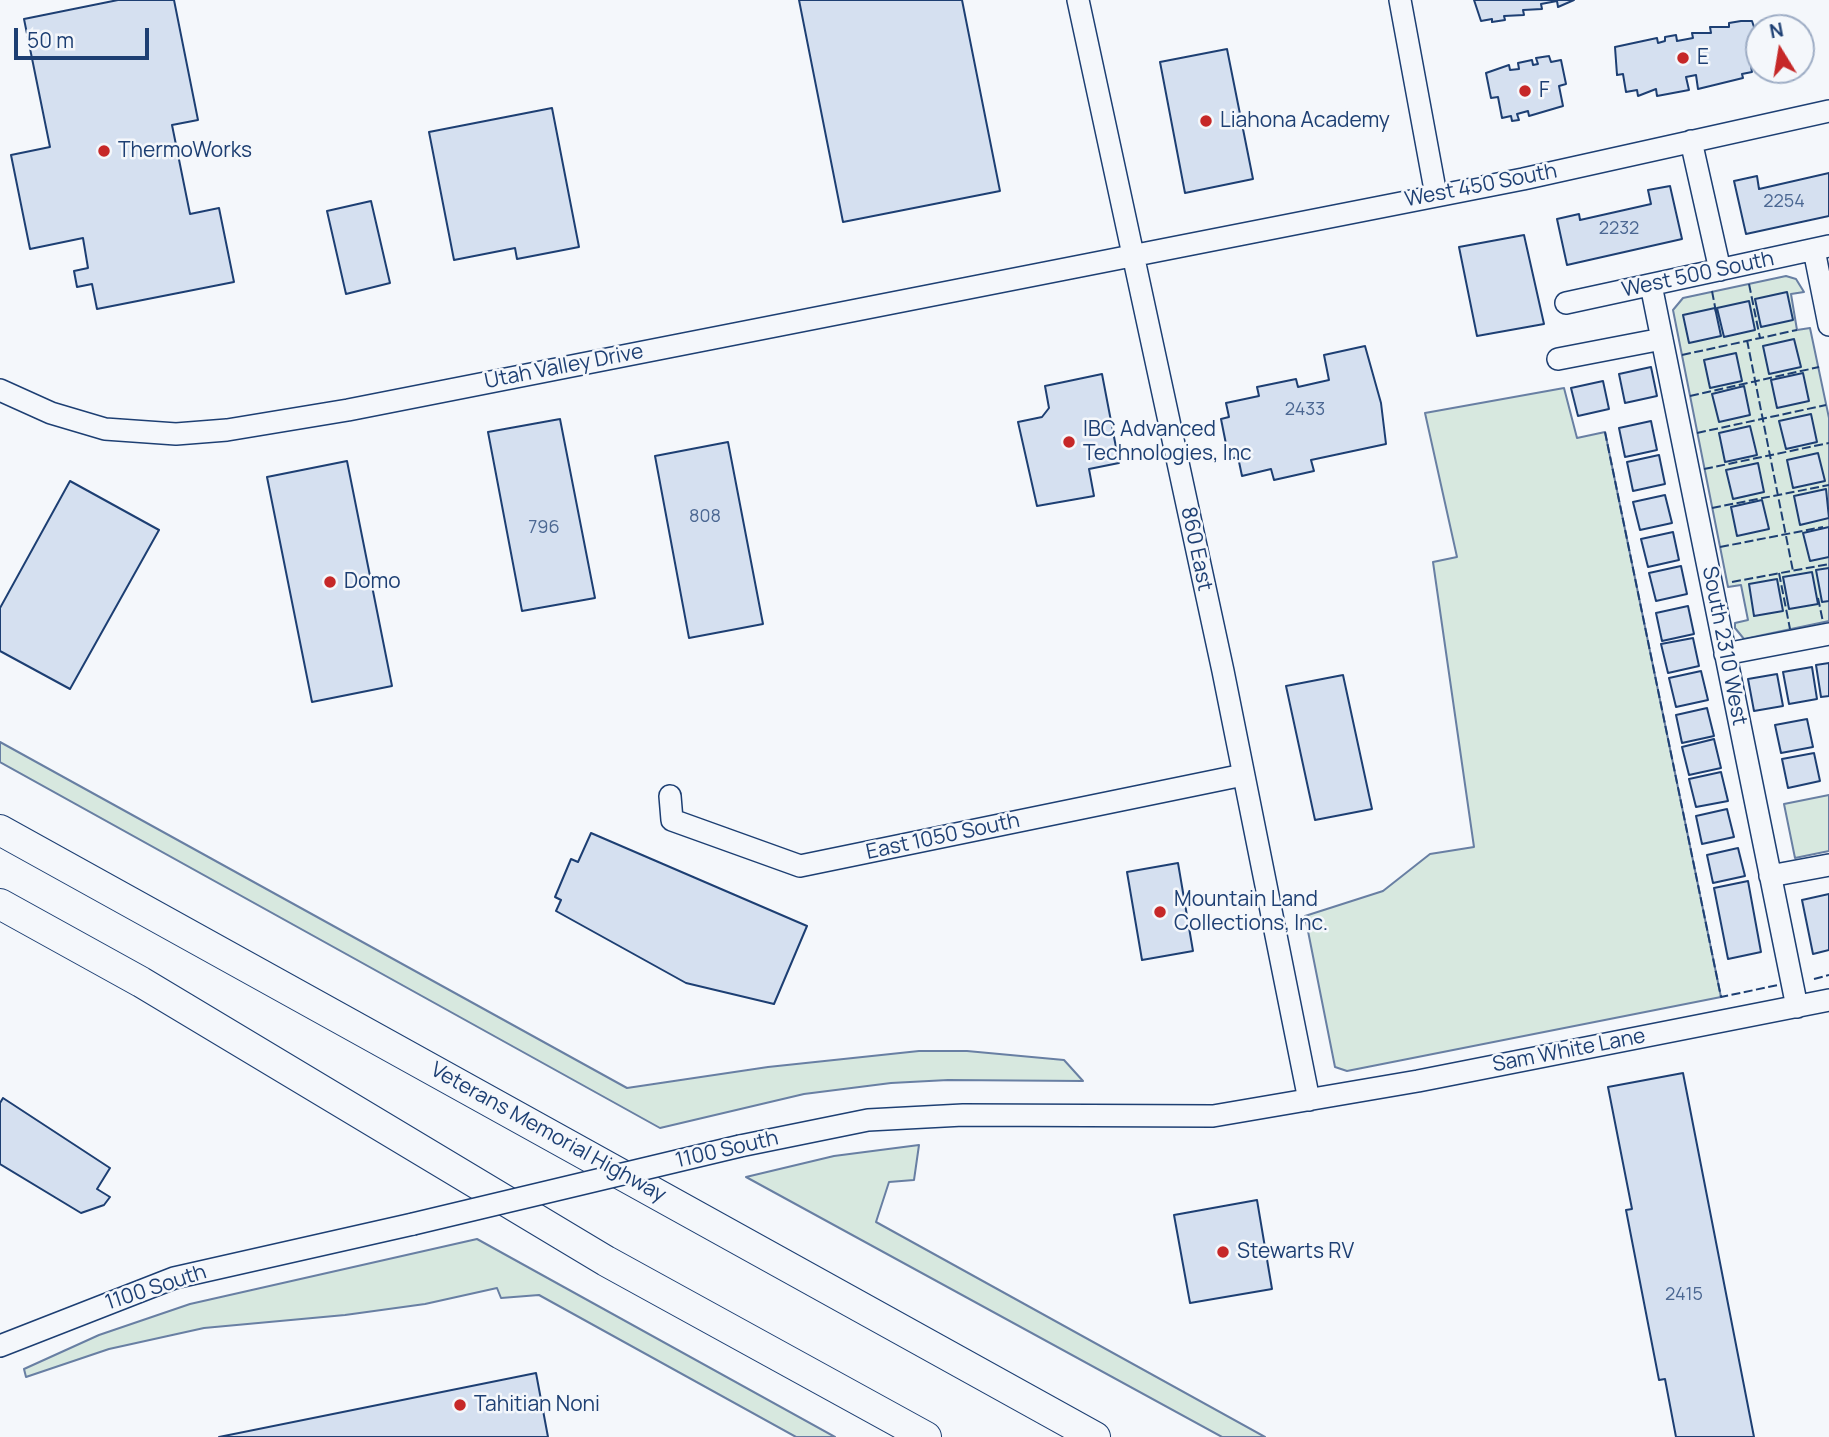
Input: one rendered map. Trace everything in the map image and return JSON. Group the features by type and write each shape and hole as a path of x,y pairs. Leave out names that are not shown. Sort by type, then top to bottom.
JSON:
{"highway":[{"name":"Veterans Memorial Highway","path":"0,830 1095,1437"},
{"path":"0,904 141,982 606,1261 926,1437"}],"street":[{"name":"860 East","path":"1078,0 1223,671 1309,1100"},
{"path":"1400,0 1436,195"},
{"name":"West 450 South","path":"1132,256 1436,195 1829,111"},
{"path":"1692,141 1720,270"},
{"path":"1822,248 1829,325"},
{"name":"West 500 South","path":"1566,303 1822,248"},
{"name":"Utah Valley Drive","path":"0,390 51,413 105,429 176,434 227,430 374,405 1132,256"},
{"name":"South 2310 West","path":"1651,285 1797,1007"},
{"path":"1558,359 1662,339"},
{"path":"1725,654 1829,634"},
{"name":"East 1050 South","path":"670,796 672,820 800,866 1243,775"},
{"path":"1770,877 1829,864"},
{"name":"Sam White Lane","path":"1309,1100 1829,1000"},
{"name":"1100 South","path":"0,1346 174,1278 740,1146 868,1120 963,1115 1213,1116 1309,1100"}],"shaded area":[{"path":"1786,276 1796,279 1804,292 1791,294 1797,330 1810,328 1829,418 1829,621 1744,639 1735,628 1735,623 1748,620 1741,585 1728,587 1673,310 1683,298"},
{"path":"1564,388 1577,438 1605,432 1721,997 1347,1071 1335,1067 1305,916 1383,891 1430,854 1474,847 1433,562 1457,557 1425,413"},
{"path":"0,742 627,1088 768,1067 919,1051 967,1051 1064,1060 1083,1081 948,1080 891,1083 804,1094 660,1128 0,762"},
{"path":"1829,795 1829,851 1795,858 1784,804"},
{"path":"919,1145 914,1180 889,1182 876,1222 1265,1437 1222,1437 746,1177 834,1156"},
{"path":"477,1239 835,1437 796,1437 539,1295 501,1298 497,1288 425,1304 345,1315 204,1328 109,1349 26,1377 24,1369 99,1335 190,1304"}],"building":[{"name":"ThermoWorks","path":"118,0 174,0 198,120 172,125 190,214 219,208 234,282 97,309 92,284 77,287 74,271 88,268 83,238 30,249 11,155 50,147 24,19"},
{"path":"799,0 962,0 1000,191 843,222"},
{"path":"1474,0 1574,0 1558,7 1557,1 1541,4 1542,9 1523,10 1524,15 1504,16 1505,20 1492,22 1492,19 1481,21"},
{"name":"E","path":"1745,21 1743,78 1698,89 1696,75 1686,77 1689,90 1657,96 1656,89 1638,96 1637,90 1626,92 1623,74 1617,75 1615,47 1657,38 1658,43 1665,41 1665,37 1676,35 1677,41 1693,38 1692,33 1711,33 1710,27 1729,27 1729,23"},
{"name":"Liahona Academy","path":"1227,49 1253,179 1185,193 1160,62"},
{"name":"F","path":"1549,56 1551,62 1561,60 1566,84 1559,86 1563,106 1529,116 1528,111 1517,114 1519,120 1512,121 1511,116 1502,118 1498,97 1491,98 1486,73 1509,65 1510,70 1519,69 1518,63 1532,60 1533,65 1538,64 1536,58"},
{"path":"552,108 579,247 517,259 515,248 454,260 429,132"},
{"path":"1829,173 1829,216 1746,234 1734,181 1757,176 1759,189"},
{"path":"1670,186 1682,239 1567,265 1557,219 1579,214 1580,220 1651,204 1648,190"},
{"path":"371,201 390,283 346,294 327,211"},
{"path":"1524,235 1544,324 1477,336 1459,247"},
{"path":"1787,292 1793,320 1761,327 1755,299"},
{"path":"1749,301 1755,330 1724,337 1717,308"},
{"path":"1715,308 1721,336 1689,343 1683,315"},
{"path":"1794,339 1801,367 1769,374 1763,346"},
{"path":"1365,346 1381,403 1386,444 1311,460 1314,471 1274,480 1271,469 1242,476 1238,457 1229,459 1221,419 1229,417 1226,403 1259,396 1257,387 1296,379 1298,387 1329,380 1324,355"},
{"path":"1736,353 1742,381 1710,388 1704,360"},
{"path":"1651,367 1657,396 1625,403 1619,374"},
{"path":"1803,373 1809,401 1777,408 1771,380"},
{"name":"IBC Advanced Technologies, Inc","path":"1102,374 1119,463 1089,469 1094,496 1037,506 1018,422 1042,417 1049,408 1045,386"},
{"path":"1603,381 1609,409 1578,416 1571,388"},
{"path":"1744,386 1750,415 1719,422 1712,394"},
{"path":"1811,414 1817,442 1786,449 1779,421"},
{"path":"560,419 595,598 522,611 488,432"},
{"path":"1651,421 1657,450 1625,457 1619,428"},
{"path":"1750,426 1757,455 1725,462 1719,433"},
{"path":"728,442 763,624 689,638 655,456"},
{"path":"1818,453 1825,481 1793,488 1787,460"},
{"path":"1659,455 1665,484 1633,491 1627,462"},
{"name":"Domo","path":"347,461 392,686 312,702 267,477"},
{"path":"1758,463 1764,492 1733,499 1726,470"},
{"path":"70,481 159,530 70,689 0,651 0,608"},
{"path":"1826,489 1829,518 1800,525 1794,496"},
{"path":"1665,495 1672,523 1640,530 1633,502"},
{"path":"1762,500 1769,529 1737,536 1731,507"},
{"path":"1829,527 1829,557 1810,561 1803,533"},
{"path":"1673,532 1679,560 1648,567 1641,539"},
{"path":"1681,566 1687,594 1656,601 1649,573"},
{"path":"1829,568 1829,601 1822,602 1816,570"},
{"path":"1812,572 1818,604 1789,609 1783,577"},
{"path":"1777,579 1783,611 1754,616 1749,584"},
{"path":"1688,606 1694,634 1662,641 1656,613"},
{"path":"1693,638 1699,666 1668,673 1661,644"},
{"path":"1829,663 1829,696 1821,697 1816,665"},
{"path":"1812,667 1817,699 1789,704 1783,672"},
{"path":"1701,671 1708,700 1676,707 1669,678"},
{"path":"1777,674 1783,706 1754,711 1748,679"},
{"path":"1343,675 1372,809 1315,820 1286,686"},
{"path":"1707,708 1714,736 1682,743 1676,715"},
{"path":"1807,719 1813,747 1781,753 1775,725"},
{"path":"1714,739 1721,768 1689,775 1682,747"},
{"path":"1814,753 1820,781 1788,788 1782,759"},
{"path":"1721,772 1728,801 1696,807 1689,779"},
{"path":"1727,809 1734,837 1702,844 1696,816"},
{"path":"591,833 807,926 774,1004 686,983 556,911 561,900 555,897 571,859 578,862"},
{"path":"1738,848 1745,876 1713,883 1707,855"},
{"name":"Mountain Land Collections, Inc.","path":"1178,863 1193,951 1142,960 1127,872"},
{"path":"1748,881 1761,952 1728,959 1714,888"},
{"path":"1829,894 1829,950 1813,954 1802,900"},
{"path":"1683,1073 1754,1437 1676,1437 1665,1379 1659,1380 1626,1210 1632,1209 1608,1087"},
{"path":"3,1098 110,1168 97,1189 110,1197 104,1205 81,1213 0,1164 0,1103"},
{"name":"Stewarts RV","path":"1257,1200 1272,1289 1190,1303 1174,1215"},
{"name":"Tahitian Noni","path":"536,1373 548,1437 219,1437"}],"fence":[{"path":"1749,284 1760,338"},
{"path":"1712,291 1716,312"},
{"path":"1682,355 1797,330"},
{"path":"1747,340 1793,571"},
{"path":"1690,396 1819,367"},
{"path":"1697,433 1826,405"},
{"path":"1605,432 1721,997 1778,985"},
{"path":"1704,469 1829,443"},
{"path":"1712,508 1829,485"},
{"path":"1720,547 1823,527"},
{"path":"1732,582 1829,564"},
{"path":"1779,573 1790,629"},
{"path":"1818,598 1823,622"},
{"path":"1814,979 1829,975"}],"place":[{"name":"E","path":"1683,58"},
{"name":"F","path":"1525,91"},
{"name":"Liahona Academy","path":"1206,121"},
{"name":"ThermoWorks","path":"104,151"},
{"name":"IBC Advanced Technologies, Inc","path":"1069,442"},
{"name":"Domo","path":"330,582"},
{"name":"Mountain Land Collections, Inc.","path":"1160,912"},
{"name":"Stewarts RV","path":"1223,1252"},
{"name":"Tahitian Noni","path":"460,1405"}]}
